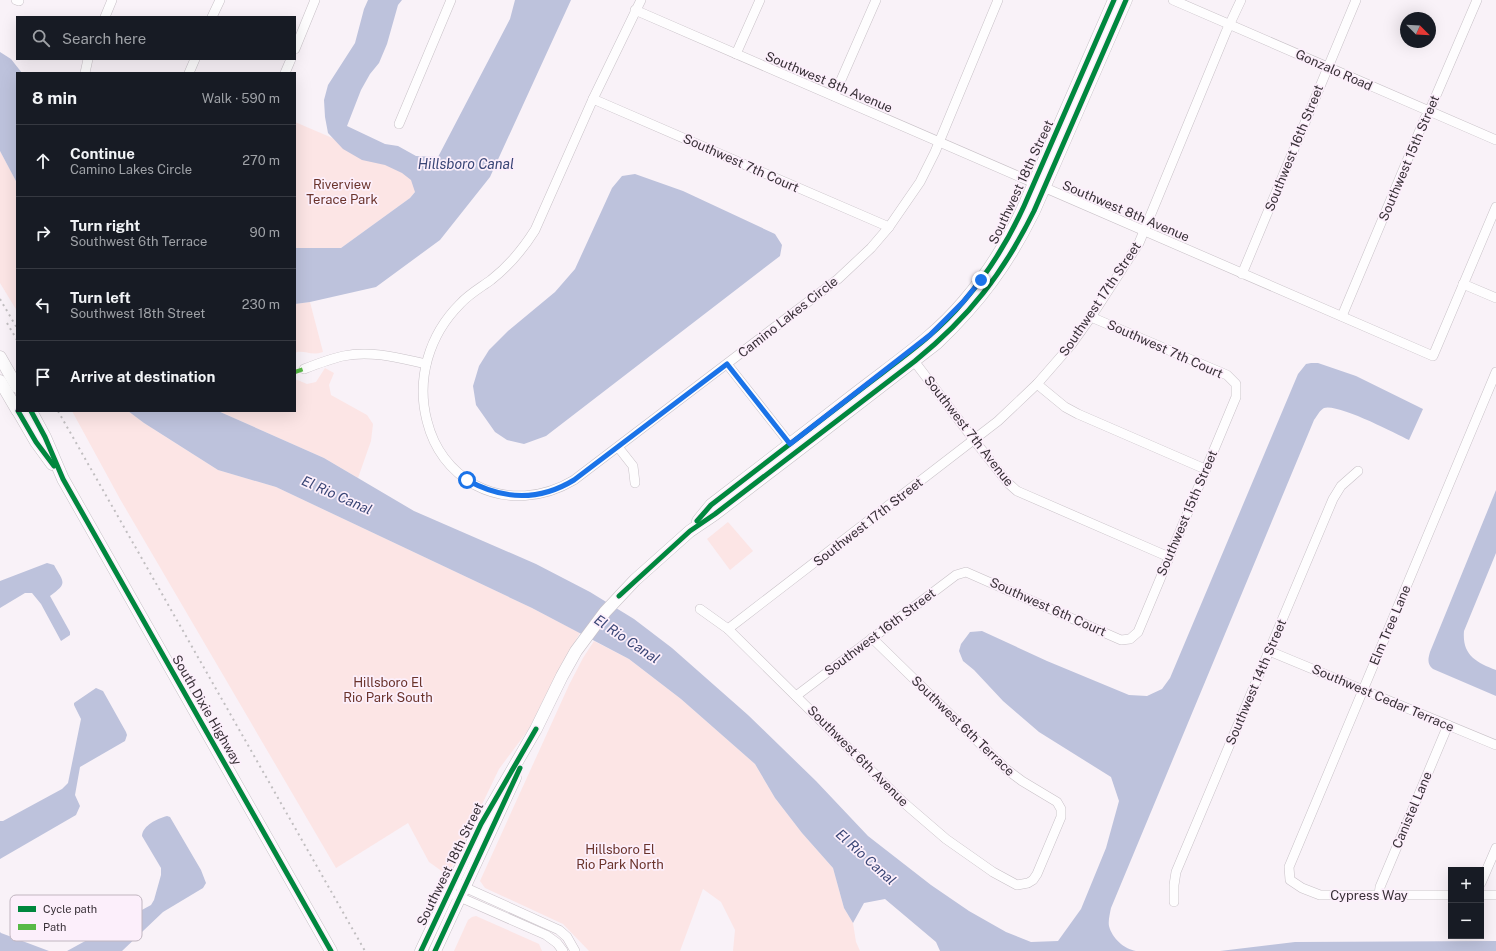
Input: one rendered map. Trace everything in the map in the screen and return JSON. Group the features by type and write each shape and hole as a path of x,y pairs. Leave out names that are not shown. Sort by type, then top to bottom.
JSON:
{"main road":[{"name":"Southwest 18th Street","path":"421,951 457,890 525,757 536,729 562,676 576,651 590,631 619,596 690,531 715,514 793,448 911,357 958,323 990,286 1021,237 1039,186 1114,0"},
{"name":"Southwest 18th Street","path":"1039,186 1126,0"},
{"path":"0,357 16,385"},
{"name":"South Dixie Highway","path":"0,381 16,409"},
{"name":"South Dixie Highway","path":"18,412 36,442 64,479"},
{"name":"South Dixie Highway","path":"32,412 45,437 64,479 331,951"},
{"name":"Southwest 18th Street","path":"435,951 457,890"}],"street":[{"path":"105,16 112,0"},
{"path":"212,16 220,0"},
{"path":"296,47 315,0"},
{"path":"399,124 451,0"},
{"name":"Camino Lakes Circle","path":"641,0 593,98 533,234 516,257 504,269 472,293 451,314 435,338 426,364 423,386 426,415 432,437 439,451 455,470 467,480 481,488 496,493 512,496 528,496 550,492 574,480 838,279 871,248 889,227 920,182 939,142 998,0"},
{"path":"736,54 760,0"},
{"path":"834,96 876,0"},
{"name":"Gonzalo Road","path":"1173,0 1496,140"},
{"name":"Southwest 17th Street","path":"728,629 998,421 1037,384 1071,345 1138,243 1144,231 1241,0"},
{"name":"Southwest 16th Street","path":"1242,274 1356,0"},
{"name":"Southwest 15th Street","path":"1342,316 1425,118 1429,112 1477,0"},
{"name":"Southwest 8th Avenue","path":"635,10 1433,356 1463,284"},
{"path":"85,72 88,60"},
{"path":"189,72 195,60"},
{"path":"285,72 291,60"},
{"name":"Southwest 7th Court","path":"593,98 889,227"},
{"path":"1496,207 1463,284 1496,298"},
{"name":"Southwest 7th Court","path":"1091,316 1227,375 1236,384"},
{"path":"304,369 330,360 358,354 386,355 426,364"},
{"name":"Southwest 7th Avenue","path":"911,357 1008,483 1017,491 1169,557"},
{"path":"727,364 793,448"},
{"name":"Elm Tree Lane","path":"1290,880 1289,867 1496,372"},
{"path":"1037,384 1065,407 1078,414 1205,470"},
{"name":"Southwest 15th Street","path":"1130,639 1138,632 1236,397 1236,384"},
{"path":"618,447 633,466 635,483"},
{"name":"Southwest 14th Street","path":"1174,902 1176,872 1333,499 1341,486 1358,471"},
{"name":"Southwest 16th Street","path":"796,696 956,575 966,572"},
{"name":"Southwest 6th Court","path":"966,572 1121,640 1130,639"},
{"name":"Southwest 6th Avenue","path":"700,609 728,629 903,802 946,839 969,856 1018,885 1028,884"},
{"name":"Southwest 6th Terrace","path":"872,638 1001,764 1022,781 1053,798 1060,805 1061,818 1037,874 1028,884"},
{"name":"Southwest Cedar Terrace","path":"1269,650 1496,746"},
{"name":"Canistel Lane","path":"1379,895 1380,887 1448,725"},
{"path":"1484,876 1496,848"},
{"name":"Cypress Way","path":"1290,880 1302,888 1320,895 1448,895"},
{"path":"457,890 546,935 557,943 562,951"},
{"path":"457,890 558,930 567,937 575,951"},
{"path":"1484,895 1496,895"}],"green space":[{"name":"Riverview Terace Park","path":"296,122 426,178 410,198 341,248 296,248"},
{"path":"0,151 16,181 16,309 0,283"},
{"path":"310,302 323,352 315,354 300,352 296,353 296,304"},
{"path":"325,368 334,373 329,385 331,395 367,415 373,424 371,441 358,478 324,458 220,412 296,412 296,379 307,384 316,382"},
{"name":"Hillsboro El Rio Park South","path":"73,412 129,412 218,470 276,487 532,608 580,633 558,671 529,729 499,769 451,869 443,872 429,862 408,823 336,868 120,499"},
{"path":"728,522 753,551 730,570 707,539"},
{"name":"Hillsboro El Rio Park North","path":"594,641 629,659 681,699 755,764 775,798 802,833 833,868 844,908 853,923 856,942 860,951 733,951 735,930 721,902 703,889 680,951 589,951 563,924 485,888 480,881 569,685"},
{"path":"476,916 539,944 542,951 454,951 468,920"}],"water":[{"name":"Hillsboro Canal","path":"368,0 402,0 398,5 387,44 379,63 370,74 361,90 347,126 385,144 398,146 416,156 438,157 510,19 515,0 571,0 490,177 440,240 376,287 296,304 296,248 341,248 410,198 415,192 411,180 402,173 385,165 362,160 343,149 328,133 324,100 328,85 355,43 364,9"},
{"path":"0,52 11,59 21,72 16,72 16,181 0,151"},
{"path":"635,174 683,191 775,234 782,245 780,256 546,436 524,444 507,440 495,432 476,405 473,386 479,366 489,350 508,331 555,292 575,269 612,188 622,176"},
{"name":"El Rio Canal","path":"1318,363 1356,376 1423,409 1409,440 1379,425 1341,410 1324,408 1314,420 1111,908 1109,924 1113,935 1127,948 1136,951 940,951 936,942 885,899 864,903 853,923 844,908 833,868 802,833 775,798 755,764 681,699 629,659 532,608 276,487 218,470 129,412 220,412 324,458 414,511 536,564 590,592 634,619 672,648 748,715 816,781 868,836 931,885 969,911 1006,932 1031,942 1058,941 1081,909 1106,848 1119,801 1111,777 1039,732 1003,701 974,670 963,661 959,651 961,644 970,632 982,631 1047,661 1129,695 1147,696 1162,689 1170,678 1298,374 1306,364"},
{"path":"1496,490 1496,553 1464,631 1464,639 1465,646 1472,656 1482,664 1496,670 1496,696 1433,669 1428,659"},
{"path":"47,563 54,565 62,579 62,585 60,588 50,596 70,632 70,635 61,641 41,604 32,593 25,593 0,608 0,581"},
{"path":"96,688 103,691 126,732 127,735 125,741 80,767 75,795 80,806 76,815 0,859 0,821 3,821 62,789 68,783 81,719 74,703"},
{"path":"167,816 170,817 201,870 206,883 203,888 163,912 142,932 142,910 151,905 154,900 161,875 161,868 142,836 145,829 155,821"},
{"path":"0,932 10,936 10,941 22,941 49,951 0,951"},
{"path":"85,941 133,941 122,951 67,951"},
{"path":"1496,941 1496,951 1220,951 1295,942"}],"railway":[{"path":"0,299 16,326"},
{"path":"7,323 16,338"},
{"path":"59,412 365,951"}],"marked path":[{"path":"296,372 304,369"}],"cycle path":[{"path":"697,521 711,505 901,359 941,326 982,279 1005,244 1018,219 1114,0"},
{"path":"619,596 690,531 715,514 915,361 934,345 968,311 997,275 1010,255 1034,211 1126,0"},
{"path":"19,412 36,442 54,466"},
{"path":"32,412 45,437 63,479 331,951"},
{"path":"421,951 481,824 536,729"},
{"path":"435,951 520,768"}],"route":[{"path":"467,480 489,491 512,496 536,495 560,488 574,480 727,364 790,444 930,335 963,302 981,280"}]}
